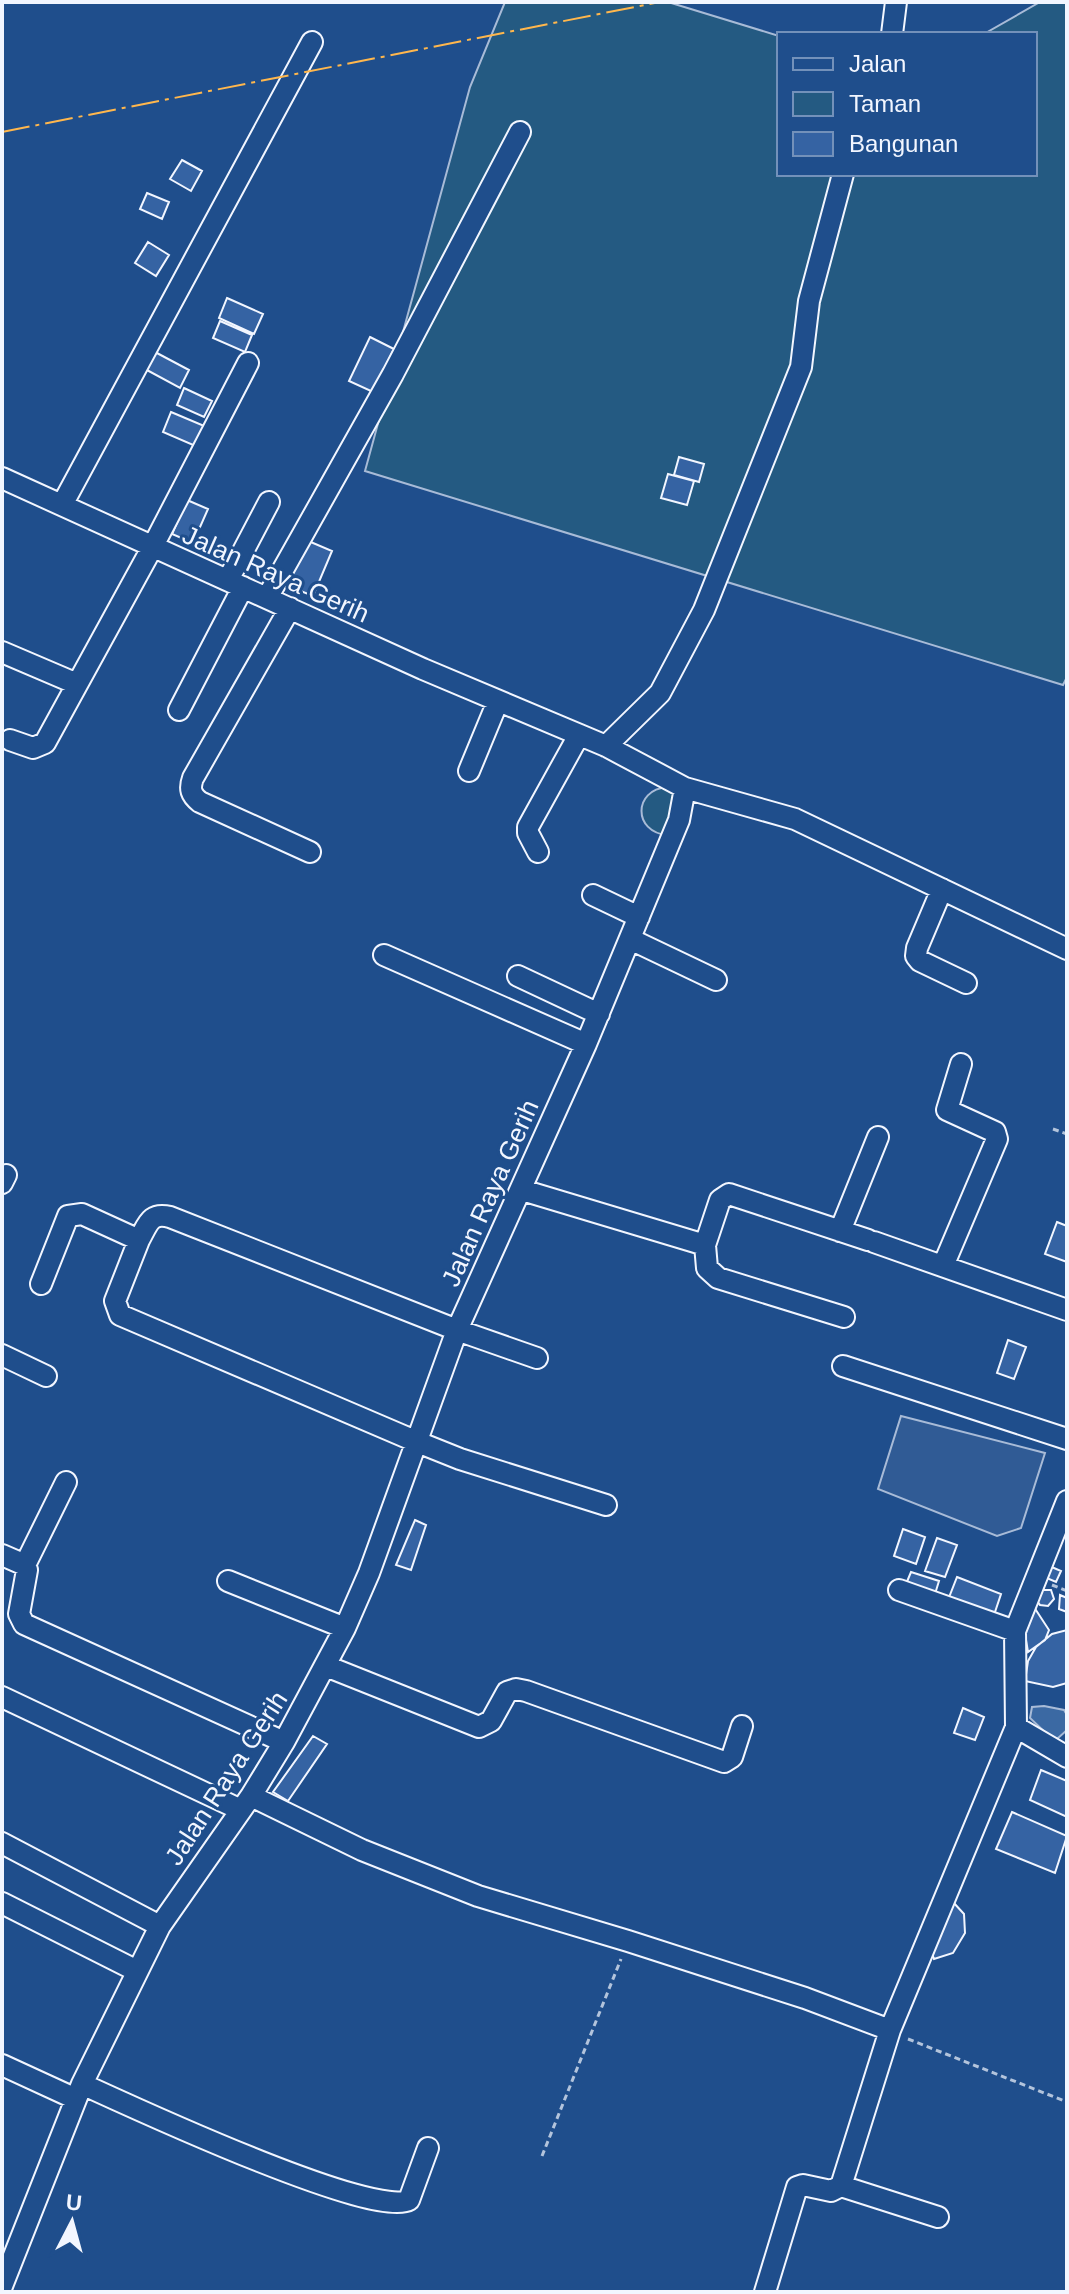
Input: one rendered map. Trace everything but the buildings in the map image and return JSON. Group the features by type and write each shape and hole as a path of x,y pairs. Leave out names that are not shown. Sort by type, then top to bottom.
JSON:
{"street":[{"path":"892,32 896,2"},
{"path":"62,505 312,42"},
{"path":"267,598 393,374 520,132"},
{"path":"606,746 660,693 704,610 801,367 809,301 842,176"},
{"path":"10,740 33,748 45,743 153,546 248,363"},
{"name":"Jalan Raya Gerih","path":"2,478 498,701 606,746 685,788 679,820 599,1014 457,1330 369,1573 345,1628 284,1742 246,1803 160,1926 79,2091 2,2286"},
{"path":"179,710 269,502"},
{"path":"290,608 193,778 191,791 200,802 310,852"},
{"path":"2,652 77,684"},
{"path":"469,771 498,701"},
{"path":"538,852 528,833 530,822 579,735"},
{"path":"685,788 795,819 1067,949"},
{"path":"942,889 916,956 920,961 966,983"},
{"path":"593,895 639,917"},
{"path":"630,939 716,980"},
{"path":"384,955 586,1044"},
{"path":"518,976 599,1014"},
{"path":"943,1266 997,1139 995,1132 947,1110 961,1064"},
{"path":"840,1231 878,1137"},
{"path":"522,1190 705,1245"},
{"path":"844,1317 718,1278 707,1268 705,1245 720,1200 725,1194 733,1194 1067,1310"},
{"path":"41,1284 68,1216 74,1213 139,1240"},
{"path":"537,1358 457,1330 170,1217 155,1215 139,1240 115,1301 120,1315 415,1441 460,1459 606,1505"},
{"path":"2,1355 46,1376"},
{"path":"843,1366 1067,1439"},
{"path":"66,1482 25,1565 27,1575 19,1614 24,1624 284,1742"},
{"path":"841,2186 890,2030 1016,1727 1015,1631 1067,1501"},
{"path":"2,1555 25,1565"},
{"path":"228,1581 345,1628"},
{"path":"899,1590 1015,1631"},
{"path":"326,1666 479,1727 491,1721 507,1692 516,1689 724,1762 732,1757 742,1726"},
{"path":"2,1697 246,1803 478,1896 805,1998 890,2030"},
{"path":"1016,1727 1067,1757"},
{"path":"2,1843 160,1926"},
{"path":"2,1903 137,1971"},
{"path":"2,2065 347,2192 393,2203 402,2204 409,2200 428,2148"},
{"path":"765,2292 797,2187 803,2185 831,2191 841,2186 938,2217"}],"path":[{"path":"1053,1129 1067,1134"},
{"path":"542,2156 628,1941"},
{"path":"890,2030 1067,2102"}],"green space":[{"path":"505,2 668,2 777,35 777,176 1037,176 1037,32 988,32 1040,2 1067,2 1067,677 1063,685 365,471 470,87"},
{"path":"667,787 675,789 667,835 648,827 642,811 648,795"}],"shaded area":[{"path":"901,1416 1045,1453 1021,1528 997,1536 878,1489"},
{"path":"1032,1707 1064,1710 1067,1715 1067,1730 1057,1739 1050,1737 1030,1718"}],"power":[{"path":"2,132 660,2"}]}
